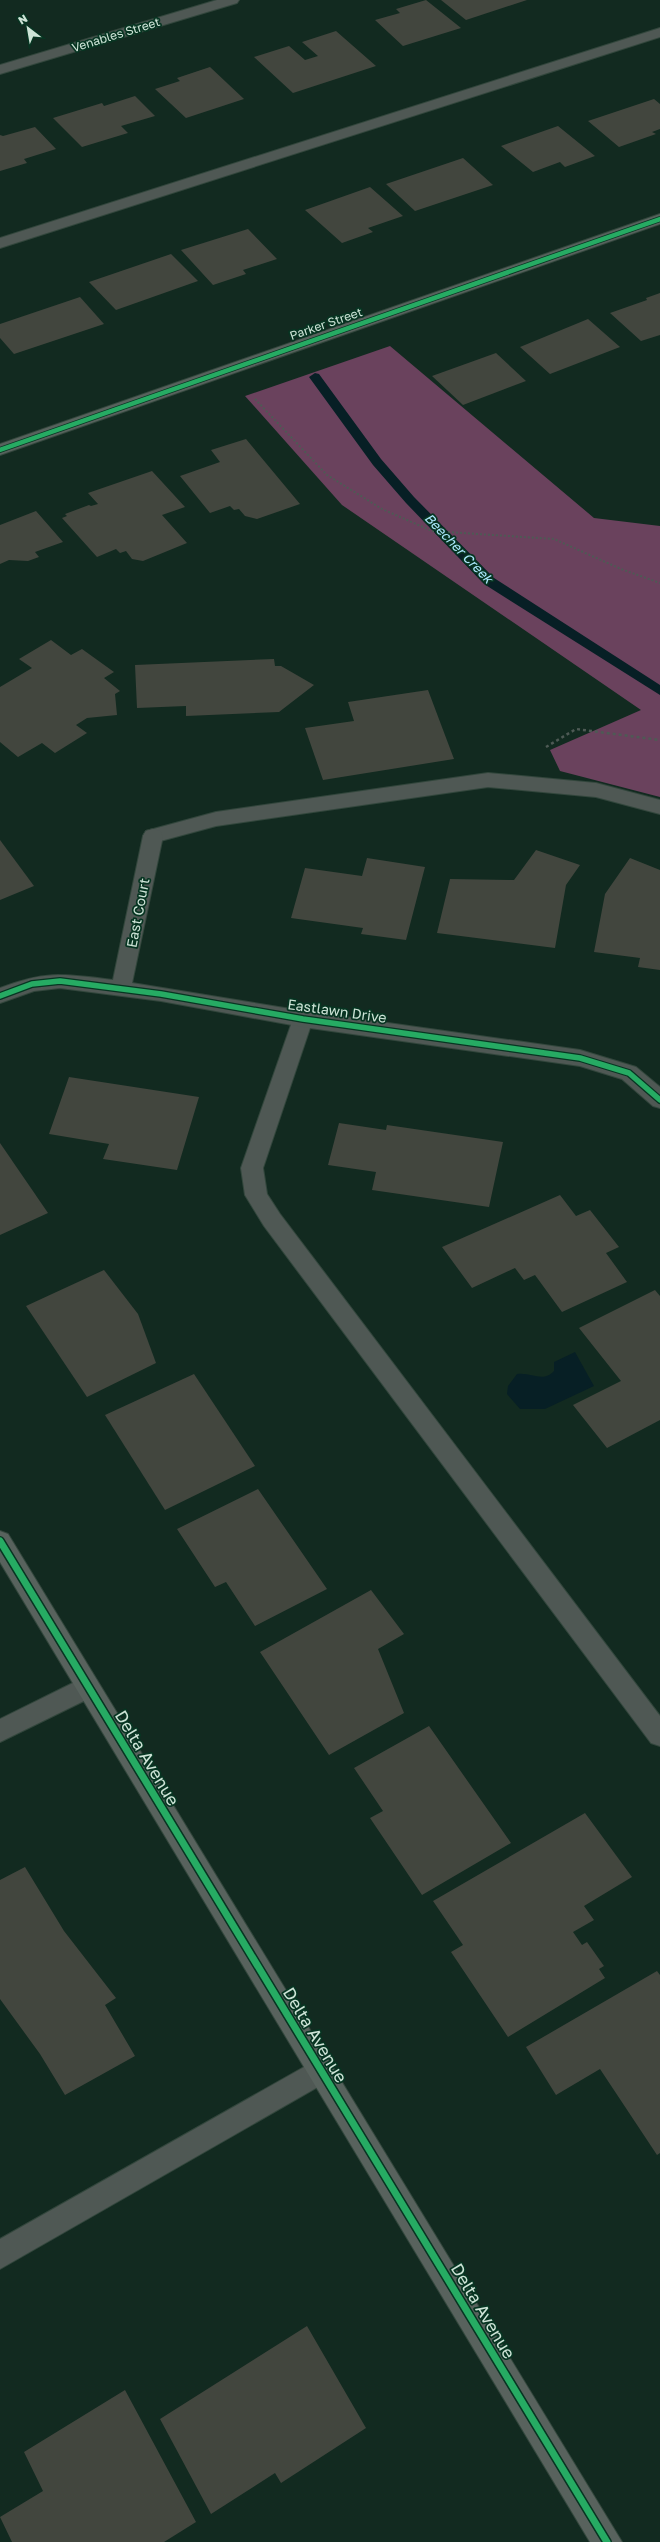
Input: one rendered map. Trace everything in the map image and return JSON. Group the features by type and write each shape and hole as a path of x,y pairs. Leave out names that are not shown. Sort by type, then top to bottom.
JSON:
{"street":[{"name":"Venables Street","path":"0,70 232,0"},
{"path":"0,243 660,32"},
{"name":"Parker Street","path":"0,450 660,219"},
{"path":"488,780 596,790 660,807"},
{"name":"East Court","path":"121,990 153,836 216,819 488,780"},
{"name":"Eastlawn Drive","path":"0,996 32,984 47,982 121,990 303,1019 580,1058 629,1073 642,1082 660,1100"},
{"path":"303,1019 252,1168 256,1195 272,1220 660,1735"},
{"name":"Delta Avenue","path":"0,1541 87,1687 607,2542"},
{"path":"0,1732 87,1687"},
{"path":"0,2255 320,2071"}],"path":[{"path":"228,370 327,475 382,509 432,531 454,534 554,539 621,569 660,583"},
{"path":"488,780 576,729 660,740"}],"shaded area":[{"path":"390,346 594,518 660,526 660,797 560,771 550,750 641,710 342,505 245,396"}],"water":[{"path":"575,1352 594,1386 545,1409 520,1409 507,1394 508,1386 517,1374 541,1377 546,1376 554,1371 554,1362"}],"building":[{"path":"426,0 461,28 403,46 375,20 400,13 396,9"},
{"path":"441,0 527,0 466,20"},
{"path":"336,31 376,66 293,93 254,57 289,46 305,60 318,56 302,42"},
{"path":"210,67 244,99 186,118 155,89 180,81 177,78"},
{"path":"135,96 155,116 121,126 128,133 82,147 53,118 102,103 104,106"},
{"path":"654,99 660,104 660,129 652,132 656,134 619,147 588,121"},
{"path":"558,126 595,156 565,167 560,162 533,172 501,146"},
{"path":"35,127 56,149 24,159 27,163 0,171 0,135 3,136"},
{"path":"463,158 493,185 415,211 386,184"},
{"path":"370,187 403,216 368,228 373,232 342,243 305,210"},
{"path":"248,229 277,259 243,270 246,274 213,285 181,250"},
{"path":"171,254 198,281 116,310 89,282"},
{"path":"660,293 660,335 641,341 610,313 647,300 646,298"},
{"path":"80,297 104,324 14,354 0,338 0,324"},
{"path":"588,319 620,347 550,374 520,347"},
{"path":"496,353 526,381 463,405 432,376"},
{"path":"246,439 300,504 257,519 245,516 239,509 234,510 230,506 210,513 180,476 220,462 211,450"},
{"path":"152,471 185,507 162,515 187,543 143,561 132,559 126,551 120,553 116,549 97,557 62,518 67,516 65,514 89,505 91,506 98,504 88,493"},
{"path":"36,511 63,542 35,552 39,557 28,561 9,560 0,564 0,525"},
{"path":"51,640 71,655 82,649 114,672 104,678 120,691 115,694 117,715 87,718 76,725 87,733 55,753 42,743 18,757 0,742 0,687 32,668 19,659"},
{"path":"274,659 275,666 281,666 314,685 279,712 186,716 186,706 137,708 135,665"},
{"path":"428,690 454,759 323,780 305,728 354,721 348,702"},
{"path":"0,840 34,886 0,900"},
{"path":"536,850 580,865 566,885 555,948 437,933 450,879 514,880"},
{"path":"367,858 425,867 406,940 361,934 363,928 291,918 305,868 362,876"},
{"path":"630,858 660,870 660,970 638,967 640,958 594,952 605,894"},
{"path":"69,1077 199,1097 177,1170 103,1159 109,1144 49,1134"},
{"path":"339,1123 386,1130 387,1125 503,1142 489,1207 372,1190 376,1172 328,1165"},
{"path":"0,1143 48,1213 0,1235"},
{"path":"560,1195 576,1216 590,1210 619,1247 606,1253 627,1282 562,1312 535,1275 524,1280 515,1268 472,1288 442,1247"},
{"path":"104,1270 138,1314 156,1363 87,1397 26,1306"},
{"path":"655,1290 660,1296 660,1420 607,1448 573,1405 621,1381 579,1328"},
{"path":"194,1374 255,1466 165,1510 105,1415"},
{"path":"258,1489 327,1589 255,1626 226,1582 215,1587 177,1529"},
{"path":"371,1590 404,1634 378,1649 404,1713 329,1755 260,1652"},
{"path":"429,1726 511,1843 422,1895 370,1818 383,1811 354,1768"},
{"path":"585,1813 632,1877 584,1906 594,1920 573,1932 582,1945 587,1942 604,1966 599,1969 605,1978 508,2037 451,1952 463,1945 433,1901"},
{"path":"25,1867 64,1931 116,1998 105,2005 135,2056 65,2095 40,2054 0,1999 0,1880"},
{"path":"657,1971 660,1975 660,2153 657,2155 600,2069 556,2095 526,2047"},
{"path":"307,2326 366,2428 281,2483 275,2473 211,2514 160,2419"},
{"path":"125,2390 196,2522 164,2542 12,2542 0,2517 43,2491 24,2452"}],"waterway":[{"name":"Beecher Creek","path":"315,377 377,462 410,500 489,581 660,691"}],"cycle path":[{"path":"0,450 660,219"},
{"path":"0,996 32,984 60,981 161,994 303,1019 580,1058 629,1073 642,1082 660,1100"},
{"path":"0,1541 607,2542"}]}
